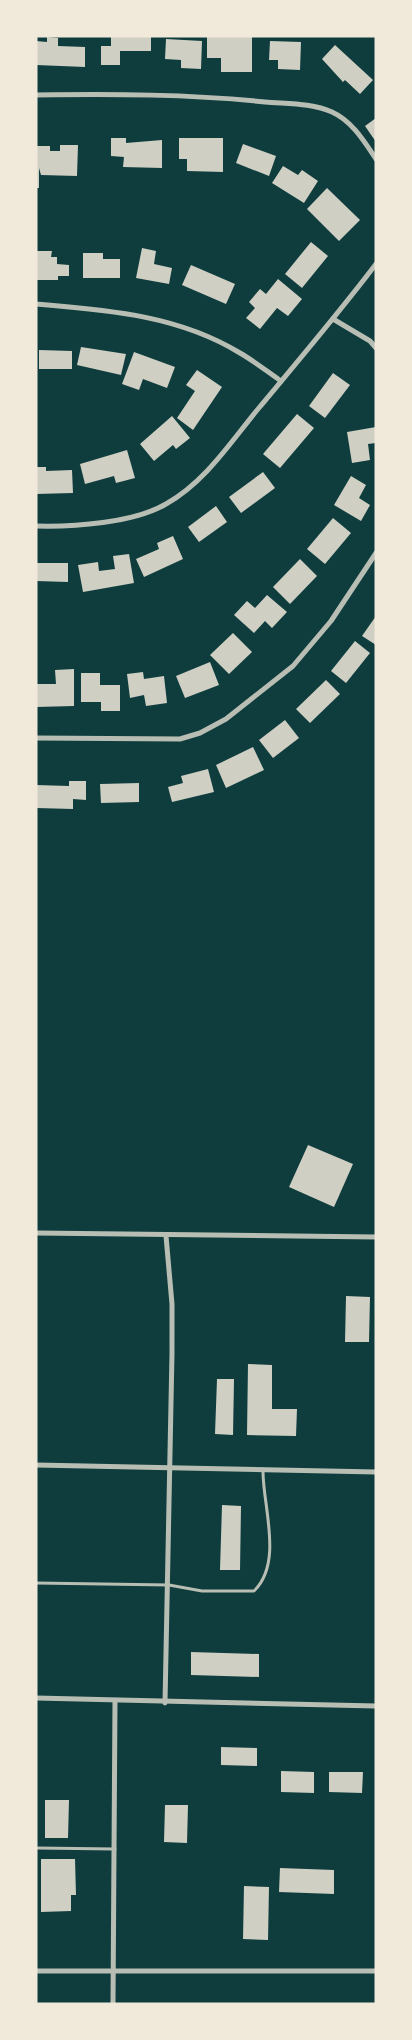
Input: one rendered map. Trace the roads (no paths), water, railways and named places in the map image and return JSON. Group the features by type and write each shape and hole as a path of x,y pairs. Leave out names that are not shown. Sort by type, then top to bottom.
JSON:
{"street":[{"path":"36,95 208,96 315,107 333,112 348,122 358,132 376,159"},
{"path":"36,526 90,524 138,515 166,505 197,482 333,319 376,264"},
{"path":"36,304 122,312 158,319 184,327 239,352 281,381"},
{"path":"333,319 370,341 376,348"},
{"path":"36,738 180,739 200,733 226,719 293,666 331,621 376,553"},
{"path":"36,1233 376,1237"},
{"path":"166,1236 172,1304 166,1703"},
{"path":"36,1465 376,1472"},
{"path":"36,1698 166,1703 376,1706"},
{"path":"113,2004 115,1701"},
{"path":"36,1971 376,1970"}],"lane":[{"path":"36,1583 169,1585 202,1591 254,1591 268,1560 270,1542 262,1469"},
{"path":"36,1848 115,1849"}]}
